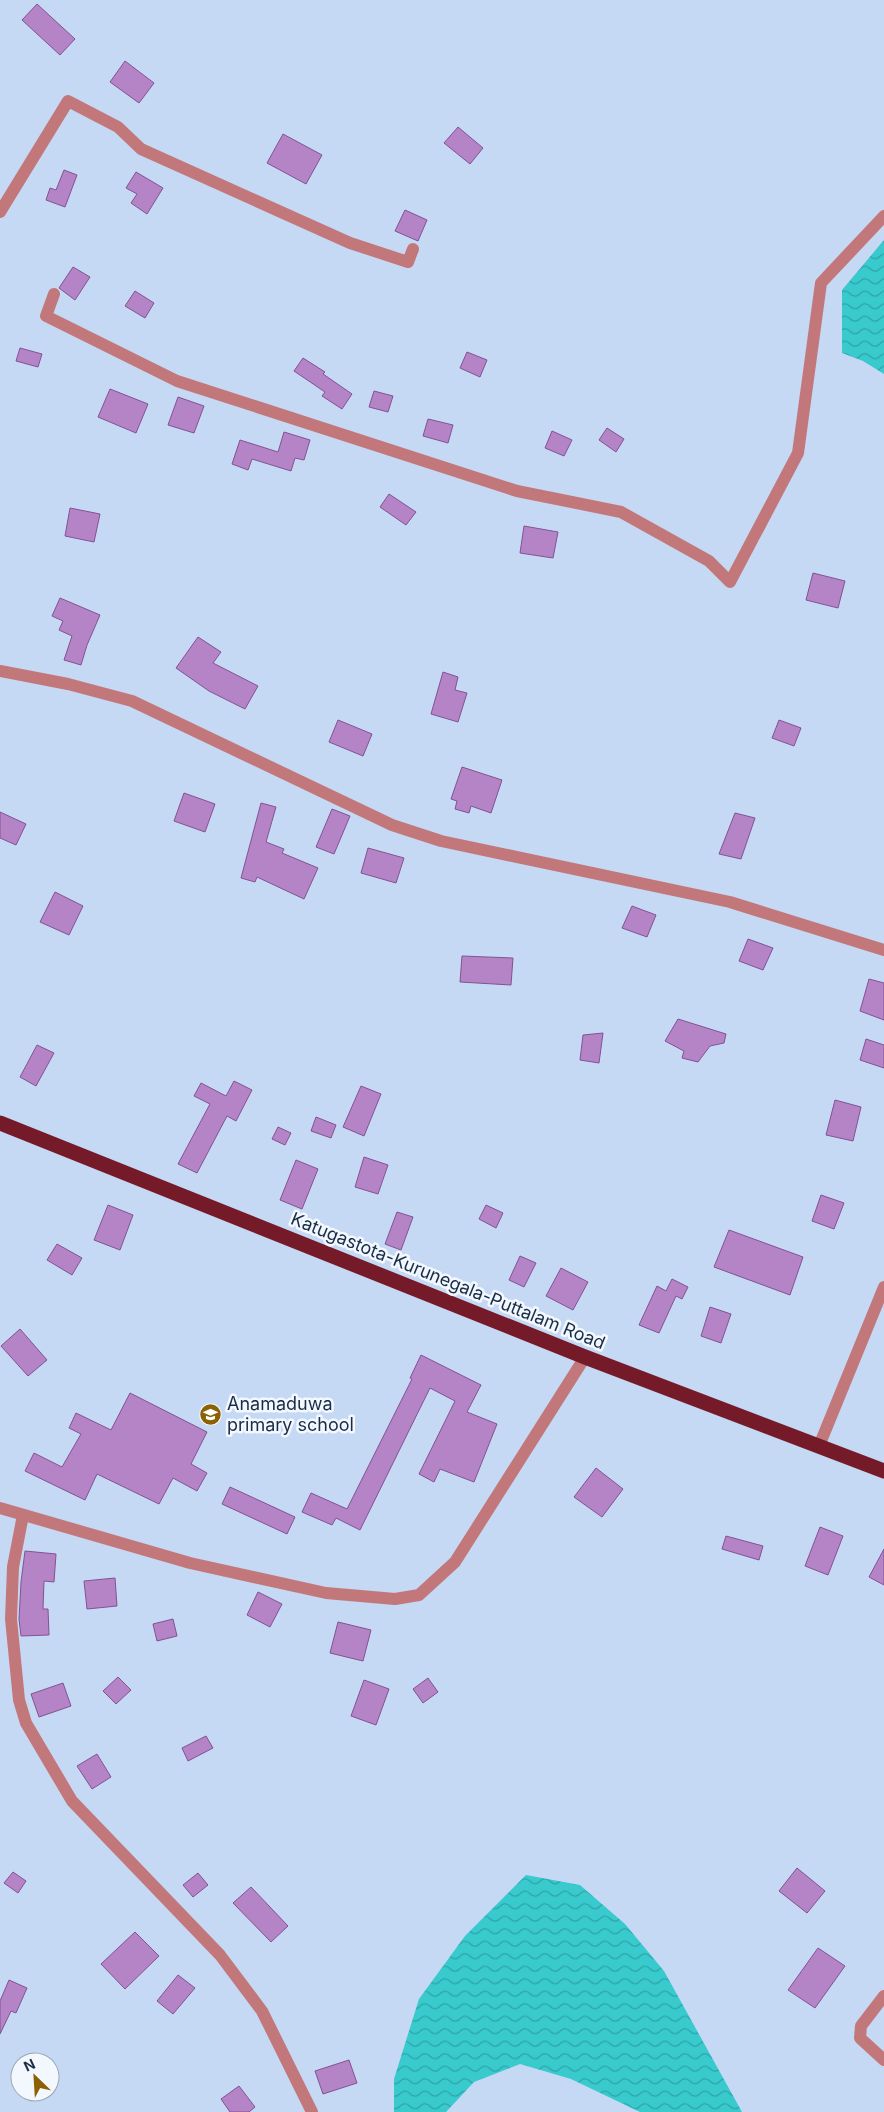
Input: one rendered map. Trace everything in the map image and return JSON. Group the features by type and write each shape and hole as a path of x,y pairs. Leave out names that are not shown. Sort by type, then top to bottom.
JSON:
{"highway":[{"name":"Katugastota-Kurunegala-Puttalam Road","path":"0,1123 585,1357 884,1471"}],"street":[{"path":"0,212 68,101 118,127 141,149 350,243 408,262 413,249"},
{"path":"54,294 46,316 177,381 517,491 621,512 709,561 730,582 798,453 821,282 884,216"},
{"path":"0,671 68,684 132,701 392,825 441,841 730,902 884,950"},
{"path":"819,1446 884,1287"},
{"path":"0,1508 190,1563 326,1592 396,1599 419,1595 455,1562 585,1357"},
{"path":"22,1515 13,1567 11,1619 19,1700 26,1723 72,1801 220,1955 262,2011 312,2112"},
{"path":"884,1996 861,2026 860,2038 884,2060"}],"water":[{"path":"884,240 884,374 863,361 842,353 842,290"},
{"path":"526,1875 580,1885 625,1924 664,1971 742,2112 640,2112 571,2079 520,2064 474,2082 446,2112 394,2112 394,2079 419,1999 465,1936"}],"building":[{"path":"37,4 75,39 60,55 22,20"},
{"path":"125,61 154,83 139,103 110,82"},
{"path":"458,127 483,148 470,164 444,143"},
{"path":"283,134 322,155 306,184 267,163"},
{"path":"64,170 77,175 65,207 46,200 50,188 56,190"},
{"path":"136,172 163,188 147,214 131,203 137,194 126,188"},
{"path":"405,210 427,220 418,241 395,231"},
{"path":"73,267 90,277 75,300 59,288"},
{"path":"135,291 154,303 145,318 125,306"},
{"path":"20,348 42,354 38,367 16,361"},
{"path":"467,352 487,360 480,377 460,368"},
{"path":"303,358 325,372 323,374 352,394 342,409 322,396 325,392 294,371"},
{"path":"110,389 148,404 136,433 98,417"},
{"path":"374,391 393,396 388,412 369,407"},
{"path":"178,397 204,406 194,433 168,425"},
{"path":"428,419 453,425 448,443 423,436"},
{"path":"607,428 624,439 616,452 599,440"},
{"path":"552,431 572,440 564,456 545,448"},
{"path":"284,432 310,440 304,460 295,458 291,471 252,459 248,470 232,464 240,440 278,452"},
{"path":"389,494 416,512 406,525 380,507"},
{"path":"70,508 100,514 94,542 65,536"},
{"path":"524,526 558,532 553,558 520,553"},
{"path":"813,573 845,581 838,608 806,600"},
{"path":"60,598 100,615 81,665 64,660 72,636 59,630 63,621 52,616"},
{"path":"198,637 221,652 213,663 258,686 245,709 209,691 176,668"},
{"path":"443,672 458,677 455,690 467,693 458,722 431,714"},
{"path":"338,720 372,734 363,756 329,742"},
{"path":"779,720 801,728 794,746 772,738"},
{"path":"462,767 502,780 491,813 471,806 469,813 455,809 457,801 451,799"},
{"path":"184,793 215,804 205,832 174,821"},
{"path":"261,803 276,807 266,842 284,849 282,853 318,868 304,899 257,877 255,882 241,878"},
{"path":"332,809 350,816 334,854 316,847"},
{"path":"0,812 26,824 16,845 0,838"},
{"path":"735,813 755,818 741,859 719,854"},
{"path":"368,848 404,858 396,883 361,873"},
{"path":"55,892 83,906 69,935 40,922"},
{"path":"632,906 656,915 647,937 622,928"},
{"path":"748,939 773,948 763,970 739,961"},
{"path":"462,956 513,958 511,985 460,982"},
{"path":"869,979 884,983 884,1020 860,1011"},
{"path":"678,1019 726,1034 724,1043 710,1046 698,1062 682,1058 684,1051 665,1041"},
{"path":"603,1033 599,1063 580,1060 583,1035"},
{"path":"866,1039 884,1045 884,1068 860,1060"},
{"path":"37,1045 54,1053 36,1086 20,1077"},
{"path":"234,1081 252,1090 236,1121 227,1116 197,1173 178,1164 210,1104 194,1096 201,1083 226,1096"},
{"path":"361,1086 381,1094 364,1136 343,1127"},
{"path":"835,1100 861,1107 853,1141 826,1135"},
{"path":"316,1117 336,1125 331,1138 311,1131"},
{"path":"278,1127 291,1133 285,1145 272,1139"},
{"path":"364,1157 388,1165 378,1194 355,1187"},
{"path":"296,1160 318,1169 302,1209 280,1200"},
{"path":"821,1195 844,1203 834,1229 812,1221"},
{"path":"108,1205 133,1215 120,1250 94,1240"},
{"path":"486,1205 503,1213 496,1228 479,1219"},
{"path":"397,1212 413,1217 401,1250 385,1244"},
{"path":"729,1230 803,1257 790,1295 714,1267"},
{"path":"57,1244 82,1258 72,1275 47,1260"},
{"path":"520,1256 536,1263 524,1287 509,1280"},
{"path":"561,1268 588,1282 573,1310 546,1296"},
{"path":"672,1279 688,1287 682,1299 676,1296 659,1333 639,1325 657,1286 666,1291"},
{"path":"710,1307 731,1314 721,1343 701,1336"},
{"path":"20,1329 47,1360 28,1376 1,1346"},
{"path":"421,1355 481,1385 467,1412 497,1424 474,1482 440,1469 434,1482 419,1474 455,1401 430,1388 360,1530 336,1518 332,1525 302,1512 311,1493 347,1509 412,1379 410,1378"},
{"path":"130,1393 207,1432 191,1464 207,1473 197,1491 173,1478 159,1504 97,1474 85,1500 25,1471 34,1453 62,1467 81,1434 69,1428 76,1413 111,1430"},
{"path":"596,1468 623,1489 602,1517 574,1497"},
{"path":"230,1487 295,1517 287,1534 222,1504"},
{"path":"820,1527 843,1536 828,1575 805,1566"},
{"path":"726,1536 763,1546 759,1560 722,1549"},
{"path":"884,1549 884,1585 869,1577"},
{"path":"25,1551 56,1554 54,1582 44,1581 43,1609 48,1609 49,1635 21,1636 19,1619"},
{"path":"115,1578 117,1606 87,1609 84,1581"},
{"path":"258,1592 282,1604 270,1627 247,1615"},
{"path":"173,1619 177,1636 157,1641 153,1624"},
{"path":"338,1622 371,1630 363,1661 330,1653"},
{"path":"118,1677 131,1690 116,1704 103,1691"},
{"path":"428,1678 438,1692 423,1703 413,1689"},
{"path":"364,1680 389,1689 376,1725 351,1716"},
{"path":"63,1683 71,1706 39,1717 31,1694"},
{"path":"206,1736 213,1748 188,1761 182,1748"},
{"path":"97,1754 111,1777 92,1789 77,1766"},
{"path":"797,1868 825,1891 807,1913 779,1891"},
{"path":"13,1872 26,1881 18,1893 4,1883"},
{"path":"198,1873 208,1885 193,1897 183,1885"},
{"path":"251,1887 288,1926 271,1942 233,1903"},
{"path":"135,1932 159,1956 125,1989 101,1964"},
{"path":"818,1948 845,1966 815,2008 788,1990"},
{"path":"178,1975 195,1988 173,2014 157,2001"},
{"path":"9,1980 27,1988 16,2013 11,2011 0,2034 0,2001"},
{"path":"349,2060 357,2083 323,2094 315,2071"},
{"path":"239,2086 255,2107 249,2112 230,2112 221,2099"}],"place":[{"name":"Anamaduwa primary school","path":"211,1414"}]}
